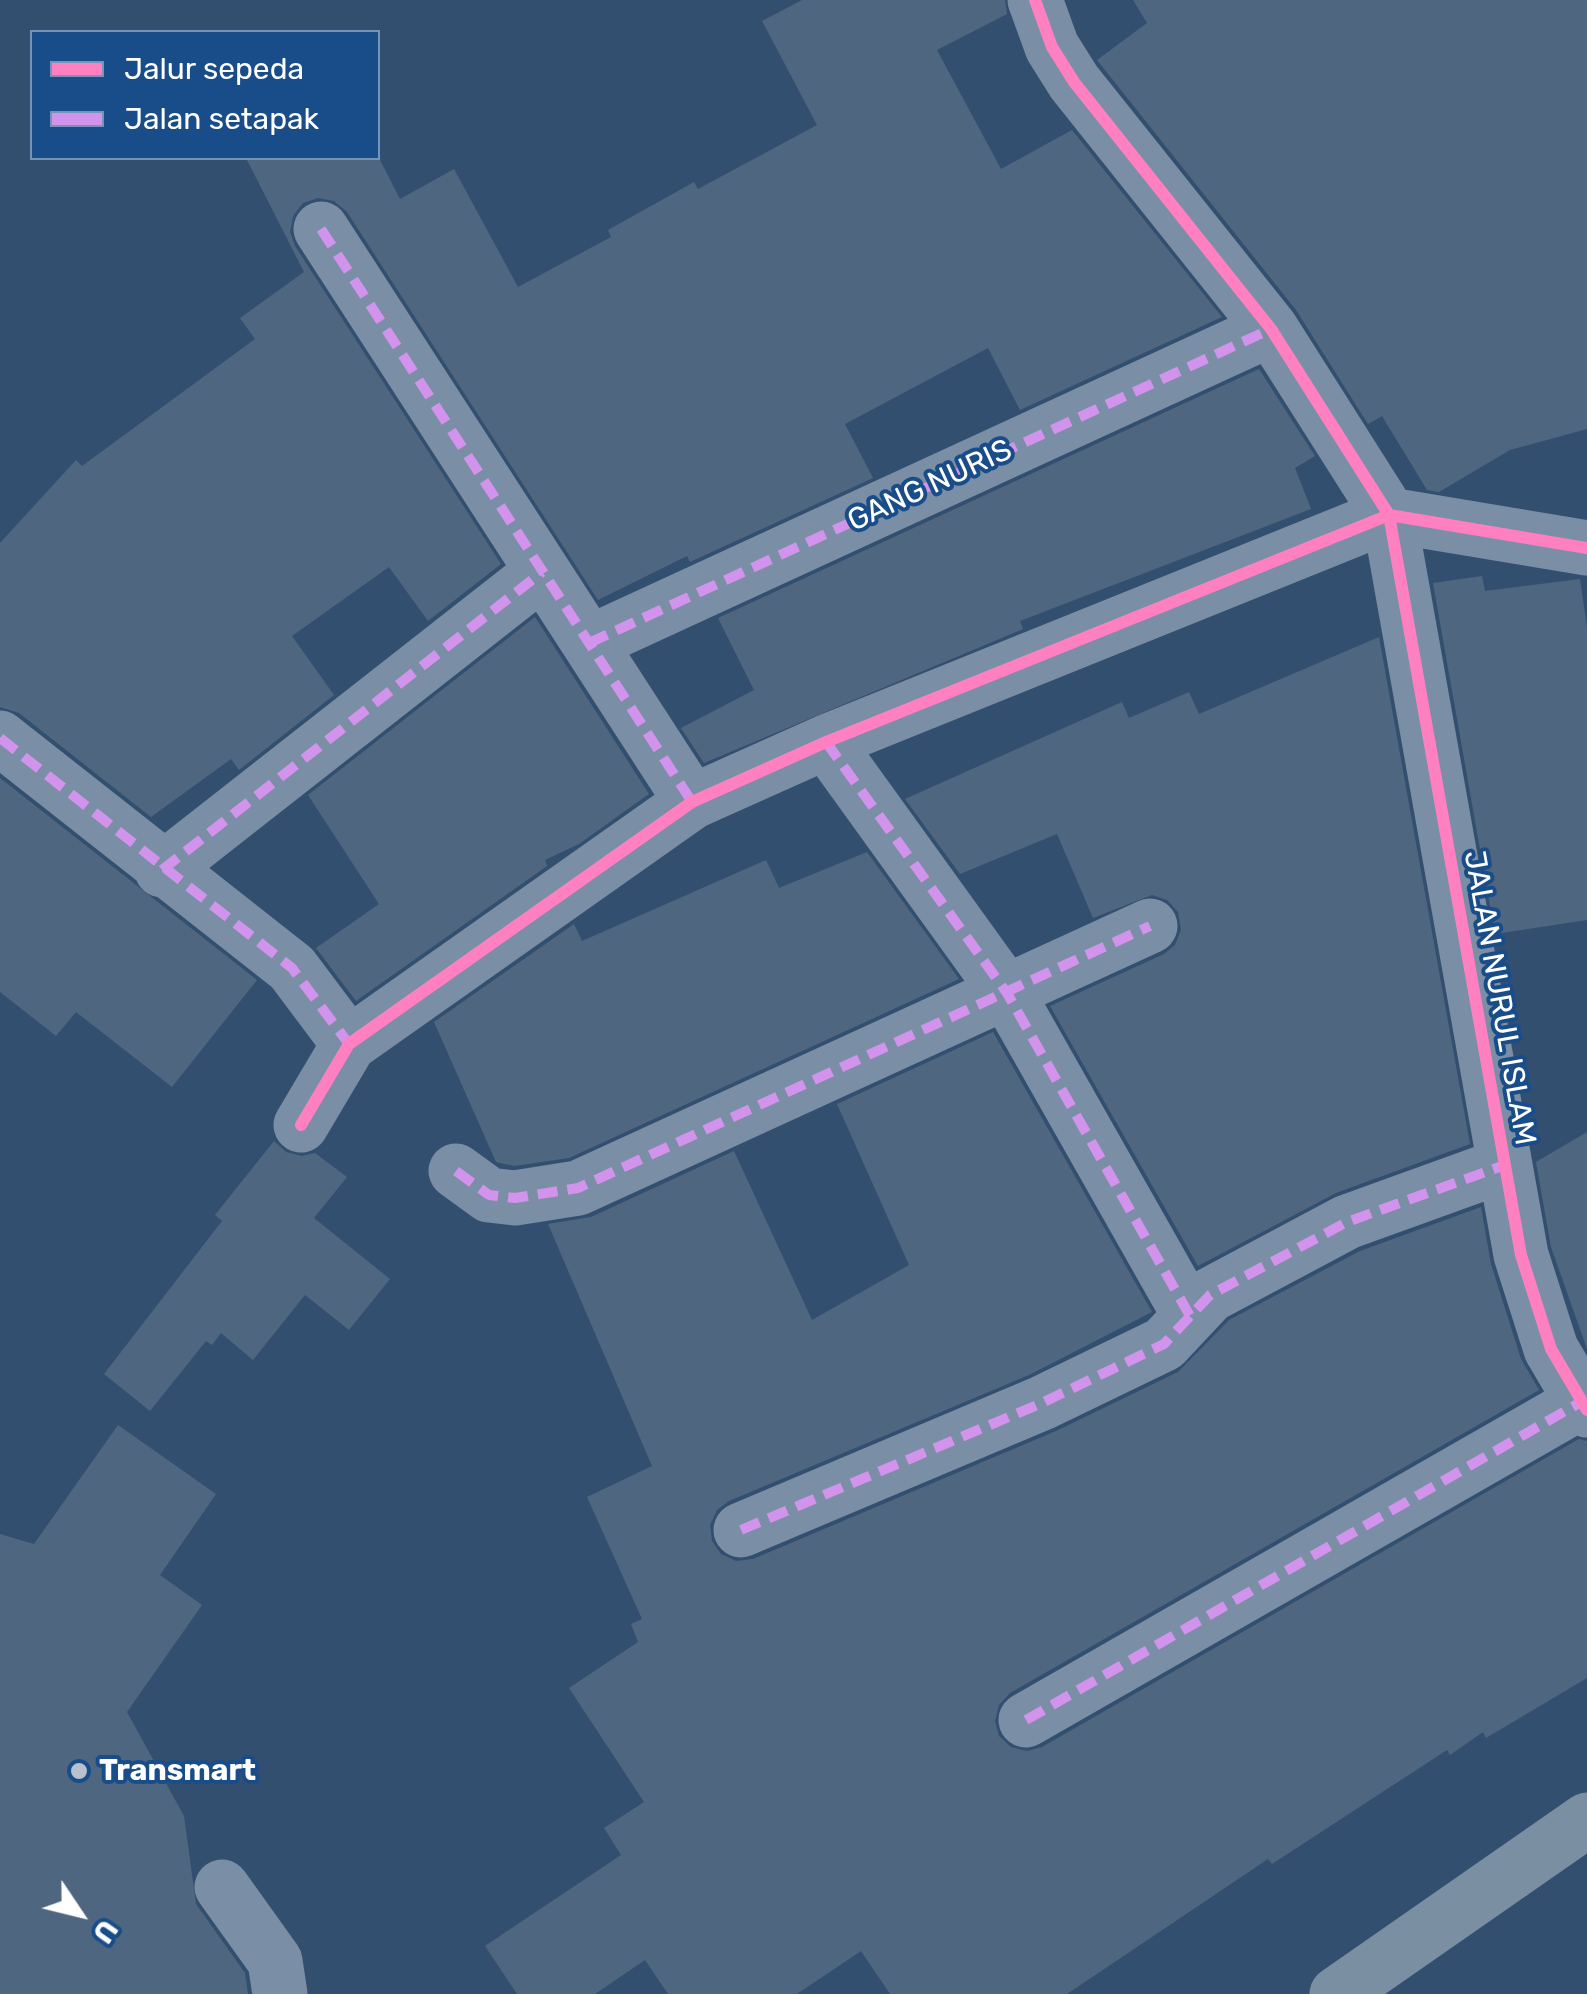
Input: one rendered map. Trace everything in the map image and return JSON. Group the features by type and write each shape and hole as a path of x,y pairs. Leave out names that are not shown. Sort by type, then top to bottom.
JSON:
{"highway":[{"path":"1337,1994 1587,1820"}],"street":[{"path":"1035,0 1052,47 1093,110 1270,329 1397,548"},
{"path":"320,229 692,802"},
{"name":"GANG NURIS","path":"589,643 1270,329"},
{"path":"301,1125 349,1044 692,802 826,742 1397,548 1587,548"},
{"name":"JALAN NURUL ISLAM","path":"1397,548 1502,1166 1521,1254 1552,1349 1584,1406"},
{"path":"162,870 542,572"},
{"path":"0,738 162,870 292,968 349,1044"},
{"path":"826,742 1007,993 1190,1316"},
{"path":"456,1171 489,1195 515,1198 578,1188 1150,926"},
{"path":"741,1530 1042,1403 1164,1344 1210,1295 1348,1222 1502,1166"},
{"path":"1026,1720 1584,1406"},
{"path":"222,1886 275,1962 280,1994"}],"building":[{"path":"802,0 1005,0 1007,14 937,50 1001,169 1072,130 1222,317 1020,410 988,348 845,424 873,478 690,562 687,556 598,600 347,212 334,201 318,198 303,203 293,216 290,232 295,246 501,564 428,621 389,567 292,636 334,695 239,770 231,759 151,817 19,713 0,707 0,543 76,460 82,466 255,339 240,318 304,272 247,160 380,160 400,199 454,169 518,287 611,237 608,230 694,182 698,189 817,125 762,21"},
{"path":"1133,0 1587,0 1587,429 1510,450 1439,492 1427,490 1382,416 1368,424 1296,310 1097,60 1147,23"},
{"path":"1259,369 1315,456 1295,468 1311,509 1020,621 1023,629 704,763 681,728 754,690 718,618"},
{"path":"1482,576 1485,591 1580,579 1587,627 1587,920 1495,934 1433,583"},
{"path":"535,617 649,794 579,844 545,860 547,866 356,1001 316,948 379,904 308,795"},
{"path":"1379,637 1470,1144 1336,1193 1198,1266 1050,1006 1164,954 1175,945 1181,930 1178,912 1167,900 1152,895 1093,918 1057,834 960,874 905,799 1122,702 1129,718 1189,692 1199,714"},
{"path":"0,778 257,980 172,1087 76,1012 56,1036 0,992"},
{"path":"867,852 959,979 569,1158 514,1166 496,1162 434,1022 574,924 582,941 766,860 779,888"},
{"path":"993,1032 1152,1312 1029,1375 729,1501 717,1510 710,1525 712,1541 721,1554 736,1561 753,1559 1056,1431 1178,1372 1229,1320 1360,1251 1481,1207 1491,1264 1521,1359 1539,1390 1010,1693 999,1705 995,1721 999,1736 1011,1747 1027,1751 1042,1747 1579,1439 1587,1441 1587,1678 1486,1738 1483,1732 1450,1755 1447,1750 1272,1864 1268,1859 1067,1994 890,1994 861,1951 797,1994 668,1994 645,1960 595,1994 517,1994 485,1946 621,1855 604,1828 644,1802 569,1688 638,1642 631,1624 642,1619 587,1497 652,1466 548,1224 591,1217 734,1151 812,1320 909,1265 837,1104"},
{"path":"1587,1132 1587,1349 1551,1247 1536,1162"},
{"path":"274,1141 286,1152 302,1156 315,1153 347,1177 314,1218 390,1279 349,1330 305,1295 253,1360 221,1333 212,1345 206,1341 150,1411 104,1374 222,1221 215,1215"},
{"name":"Transmart","path":"118,1425 216,1494 160,1575 202,1605 127,1712 184,1816 196,1904 245,1973 248,1994 0,1994 0,1534 34,1544"}],"marked path":[{"path":"321,229 692,802"},
{"path":"589,643 1271,329"},
{"path":"162,870 542,572"},
{"path":"0,738 292,968 349,1044"},
{"path":"826,742 1007,993 1190,1316"},
{"path":"456,1171 489,1195 515,1198 578,1188 1150,926"},
{"path":"741,1530 1042,1403 1164,1344 1210,1295 1347,1222 1502,1166"},
{"path":"1026,1720 1581,1402"}],"cycle path":[{"path":"1035,0 1052,47 1074,82 1271,329 1389,515 1521,1255 1551,1349 1587,1410"},
{"path":"301,1125 349,1044 692,802 826,742 1389,515 1587,548"}],"place":[{"name":"Transmart","path":"79,1771"}]}
